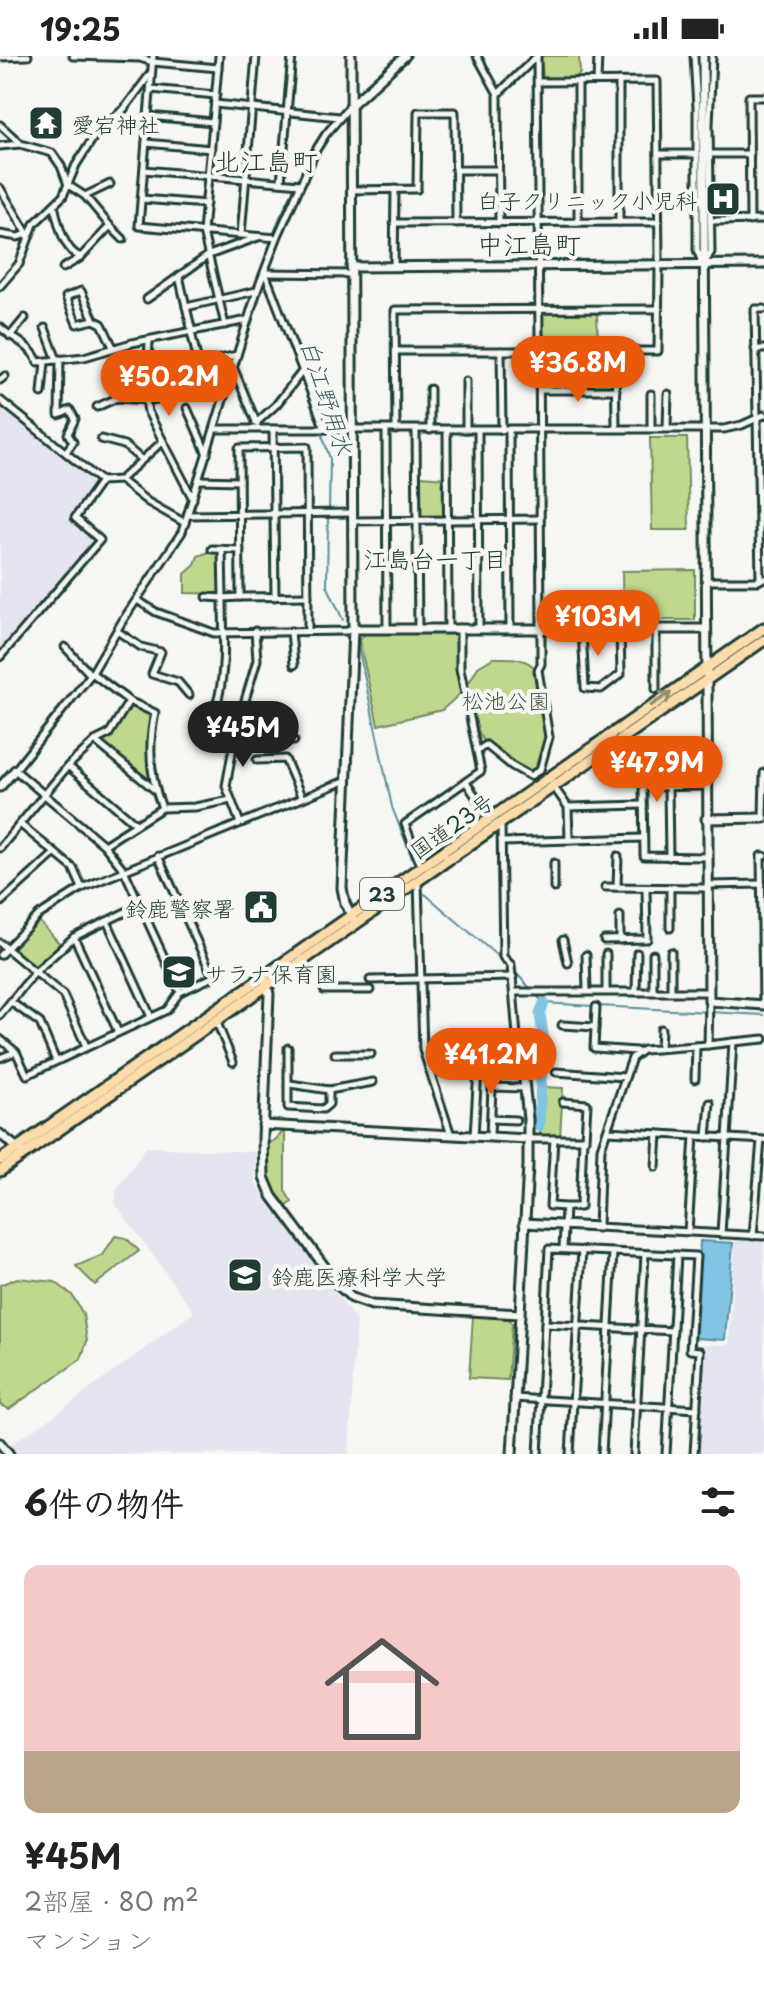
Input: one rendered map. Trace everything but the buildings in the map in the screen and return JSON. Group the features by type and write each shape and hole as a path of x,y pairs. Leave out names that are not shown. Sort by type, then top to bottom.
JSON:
{"highway":[{"name":"国道23号","path":"0,1171 21,1151 764,628"},
{"name":"国道23号","path":"353,919 417,881 764,640"},
{"name":"国道23号","path":"0,1160 21,1151"}],"street":[{"path":"0,57 28,56"},
{"path":"73,56 153,59 218,68"},
{"path":"219,56 203,232 225,325"},
{"path":"241,235 256,56"},
{"path":"281,182 292,56"},
{"path":"351,56 353,629 342,895 353,919"},
{"path":"0,786 91,674 175,545 188,515 274,238 316,150 337,117 405,56"},
{"path":"477,56 498,94 499,223"},
{"path":"498,94 537,56"},
{"path":"477,751 486,745 530,776 540,770 549,737 538,670 541,664 541,628 537,56"},
{"path":"597,81 598,56"},
{"path":"694,56 697,250 704,266"},
{"path":"703,56 708,1045"},
{"path":"704,266 711,252 709,125 712,56"},
{"path":"153,59 139,226 274,238"},
{"path":"0,286 19,264 34,224 63,196 97,132 124,109 152,73"},
{"path":"619,81 619,222"},
{"path":"396,351 658,351 657,81 539,82"},
{"path":"578,82 578,222"},
{"path":"151,89 216,95"},
{"path":"750,221 749,97 764,97"},
{"path":"215,104 337,117"},
{"path":"350,190 417,189 418,112 455,112 456,223"},
{"path":"148,116 213,122"},
{"path":"0,125 20,144"},
{"path":"146,143 211,149"},
{"path":"0,146 20,144 52,153 68,185 85,196 123,239"},
{"path":"658,154 697,154"},
{"path":"713,154 750,154"},
{"path":"144,170 300,184"},
{"path":"455,170 499,170"},
{"path":"85,196 110,184"},
{"path":"0,188 28,234"},
{"path":"394,267 395,189"},
{"path":"142,199 206,204"},
{"path":"54,205 64,240 75,255 81,257"},
{"path":"713,221 764,220"},
{"path":"394,223 658,222"},
{"path":"63,268 81,257 110,226"},
{"path":"0,234 13,237 28,234"},
{"path":"147,299 209,255 259,237"},
{"path":"265,273 659,262 704,266 764,264"},
{"path":"265,273 322,429"},
{"path":"179,276 204,388"},
{"path":"94,320 77,324 66,297 81,291 94,320 102,324 113,347"},
{"path":"186,307 257,291"},
{"path":"396,430 395,310 659,309"},
{"path":"705,581 762,579 755,309 764,309"},
{"path":"10,336 25,318"},
{"path":"0,338 2,329 27,346 38,362 84,357 113,347 248,320"},
{"path":"45,328 59,360 59,415 70,410 75,419 68,434 73,442 66,452"},
{"path":"149,341 153,400 228,383"},
{"path":"149,348 148,412 193,499"},
{"path":"755,349 764,349"},
{"path":"501,351 509,519 510,628"},
{"path":"615,351 616,428"},
{"path":"151,374 237,355"},
{"path":"42,393 45,361"},
{"path":"233,367 257,426"},
{"path":"257,426 302,371"},
{"path":"466,381 466,429"},
{"path":"430,389 430,430"},
{"path":"540,390 616,390"},
{"path":"651,394 651,428"},
{"path":"667,428 668,394"},
{"path":"97,407 117,398 146,400"},
{"path":"0,400 101,481 120,480 163,441"},
{"path":"187,408 207,454"},
{"path":"215,429 257,426 352,430 730,428 764,415"},
{"path":"273,429 275,597"},
{"path":"386,430 387,628"},
{"path":"416,430 418,629"},
{"path":"447,430 448,628"},
{"path":"478,430 479,628"},
{"path":"101,439 124,445 142,460"},
{"path":"240,597 239,448 307,447 308,630"},
{"path":"120,480 148,502 185,523"},
{"path":"199,480 239,481"},
{"path":"0,657 100,540 75,518 101,481"},
{"path":"188,515 332,513 386,521 540,519"},
{"path":"212,549 240,550"},
{"path":"222,549 223,633 218,698 204,737 294,741"},
{"path":"207,597 308,596"},
{"path":"137,600 180,623 214,633 387,628 705,629"},
{"path":"421,868 405,824 481,771 460,669 460,628"},
{"path":"582,629 585,688 601,689 621,674 620,628"},
{"path":"656,629 656,689"},
{"path":"117,631 141,647 161,652 152,674 178,682 189,695"},
{"path":"240,823 226,786 250,675 257,660 255,631"},
{"path":"291,631 294,665"},
{"path":"65,647 91,674 129,701 155,713 150,747 155,790 162,808"},
{"path":"0,848 68,766 95,741 109,734 129,701"},
{"path":"95,741 155,790"},
{"path":"257,760 285,759 302,798"},
{"path":"68,766 136,824"},
{"path":"15,770 104,845 124,870 180,992"},
{"path":"706,819 764,818 764,773"},
{"path":"0,955 3,946 39,915 82,888 348,779"},
{"path":"466,782 491,818"},
{"path":"553,786 568,807 569,840"},
{"path":"706,786 643,787 643,838 644,856 707,857"},
{"path":"668,787 669,857"},
{"path":"104,845 162,808 195,807 231,800"},
{"path":"568,807 643,805"},
{"path":"501,823 503,957 511,965 515,992 528,1139 512,1454"},
{"path":"20,824 73,868 82,888"},
{"path":"502,842 643,838"},
{"path":"0,903 55,853"},
{"path":"0,1039 16,1052 27,1075 167,1010 180,992 213,977 158,856"},
{"path":"617,887 618,856"},
{"path":"708,1004 764,1005 761,856 764,856"},
{"path":"554,863 554,888"},
{"path":"417,881 423,1050 451,1136"},
{"path":"605,887 763,885"},
{"path":"604,940 647,939 646,888"},
{"path":"670,888 670,928"},
{"path":"0,1015 35,972 74,937 140,905"},
{"path":"620,916 620,940"},
{"path":"107,921 151,1017"},
{"path":"74,937 118,1032"},
{"path":"563,940 568,963"},
{"path":"3,946 63,995 86,1046"},
{"path":"671,952 671,991"},
{"path":"636,991 637,953"},
{"path":"606,954 606,991"},
{"path":"653,954 653,991"},
{"path":"586,955 587,991"},
{"path":"370,980 512,975"},
{"path":"266,980 262,1163 270,1192 335,1281 348,1295 372,1305 520,1314"},
{"path":"324,990 370,990"},
{"path":"515,992 709,992"},
{"path":"11,1002 40,1023 56,1061"},
{"path":"596,1007 594,1048 637,1052 764,1039"},
{"path":"218,1025 233,1062"},
{"path":"562,1025 595,1027"},
{"path":"660,1048 661,1029"},
{"path":"721,1234 733,1042"},
{"path":"695,1079 696,1046"},
{"path":"288,1048 288,1107 323,1109 329,1104 329,1090"},
{"path":"0,1058 16,1052"},
{"path":"598,1227 601,1148 632,1058 637,1052"},
{"path":"335,1054 371,1054"},
{"path":"474,1137 478,1069 521,1071"},
{"path":"556,1072 625,1077"},
{"path":"290,1084 329,1090 373,1082"},
{"path":"490,1138 492,1087 524,1088"},
{"path":"554,1139 550,1206 580,1207 587,1104 563,1102"},
{"path":"707,1137 710,1103"},
{"path":"491,1119 516,1120"},
{"path":"263,1125 490,1138 586,1139"},
{"path":"608,1131 762,1140 753,1236"},
{"path":"0,1134 21,1151"},
{"path":"656,1167 658,1134"},
{"path":"688,1232 694,1136"},
{"path":"563,1249 565,1207"},
{"path":"524,1223 764,1236"},
{"path":"538,1454 549,1249 563,1249 696,1256 690,1350 700,1351 694,1454"},
{"path":"570,1454 582,1250"},
{"path":"602,1454 613,1252"},
{"path":"634,1454 645,1254"},
{"path":"666,1454 677,1255"},
{"path":"545,1324 673,1331"},
{"path":"514,1398 697,1409"},
{"path":"0,1443 9,1454"}],"shaded area":[{"path":"0,402 97,483 73,517 96,540 95,543 0,654"},
{"name":"鈴鹿医療科学大学","path":"146,1147 256,1152 255,1182 356,1321 349,1454 16,1454 8,1446 54,1416 194,1312 115,1203 117,1189"},
{"path":"735,1239 764,1241 764,1454 697,1454 703,1344 729,1345"}],"green space":[{"path":"541,56 579,56 580,73 574,79 543,79"},
{"path":"544,312 597,312 598,348 544,348"},
{"path":"650,438 687,438 689,530 652,530"},
{"path":"421,476 446,478 445,513 442,516 423,517 420,513"},
{"path":"220,552 220,594 185,593 185,574 195,565 198,556"},
{"path":"695,570 695,620 623,620 622,571"},
{"path":"456,633 456,670 461,693 442,710 378,725 359,640 365,634"},
{"name":"松池公園","path":"493,658 523,660 537,671 547,736 539,766 525,772 488,745 476,723 468,684 478,667"},
{"path":"132,706 151,716 147,746 152,778 147,781 101,743 112,735"},
{"path":"39,921 61,945 34,967 12,947"},
{"path":"542,1087 563,1088 560,1136 540,1136"},
{"path":"285,1133 285,1191 292,1202 285,1208 269,1178 265,1145"},
{"path":"115,1236 126,1238 139,1251 95,1285 76,1266 103,1255"},
{"path":"17,1278 55,1282 72,1295 83,1314 87,1341 81,1359 9,1409 0,1405 0,1285"},
{"path":"473,1316 508,1319 512,1324 508,1380 469,1378"}],"water":[{"path":"700,1241 733,1243 725,1340 695,1338"}],"waterway":[{"path":"338,113 345,105"},
{"path":"260,272 279,219 320,138 334,118"},
{"name":"白江野用水","path":"312,403 330,459 329,510"},
{"name":"白江野用水","path":"328,516 327,585 343,620"},
{"path":"358,646 392,807 413,861"},
{"path":"425,894 509,966"},
{"path":"514,971 531,989"},
{"path":"535,994 544,1003 593,1006"},
{"name":"白江野用水","path":"539,1126 543,1035 540,1014 544,1003"},
{"path":"599,1006 764,1015"}],"place":[{"name":"愛宕神社","path":"46,123"},
{"name":"白子クリニック小児科","path":"723,199"},
{"name":"鈴鹿警察署","path":"261,907"},
{"name":"サラナ保育園","path":"179,972"},
{"name":"鈴鹿医療科学大学","path":"245,1275"}],"district":[{"name":"北江島町","path":"266,160"},
{"name":"中江島町","path":"529,243"},
{"name":"江島台一丁目","path":"435,558"}]}
